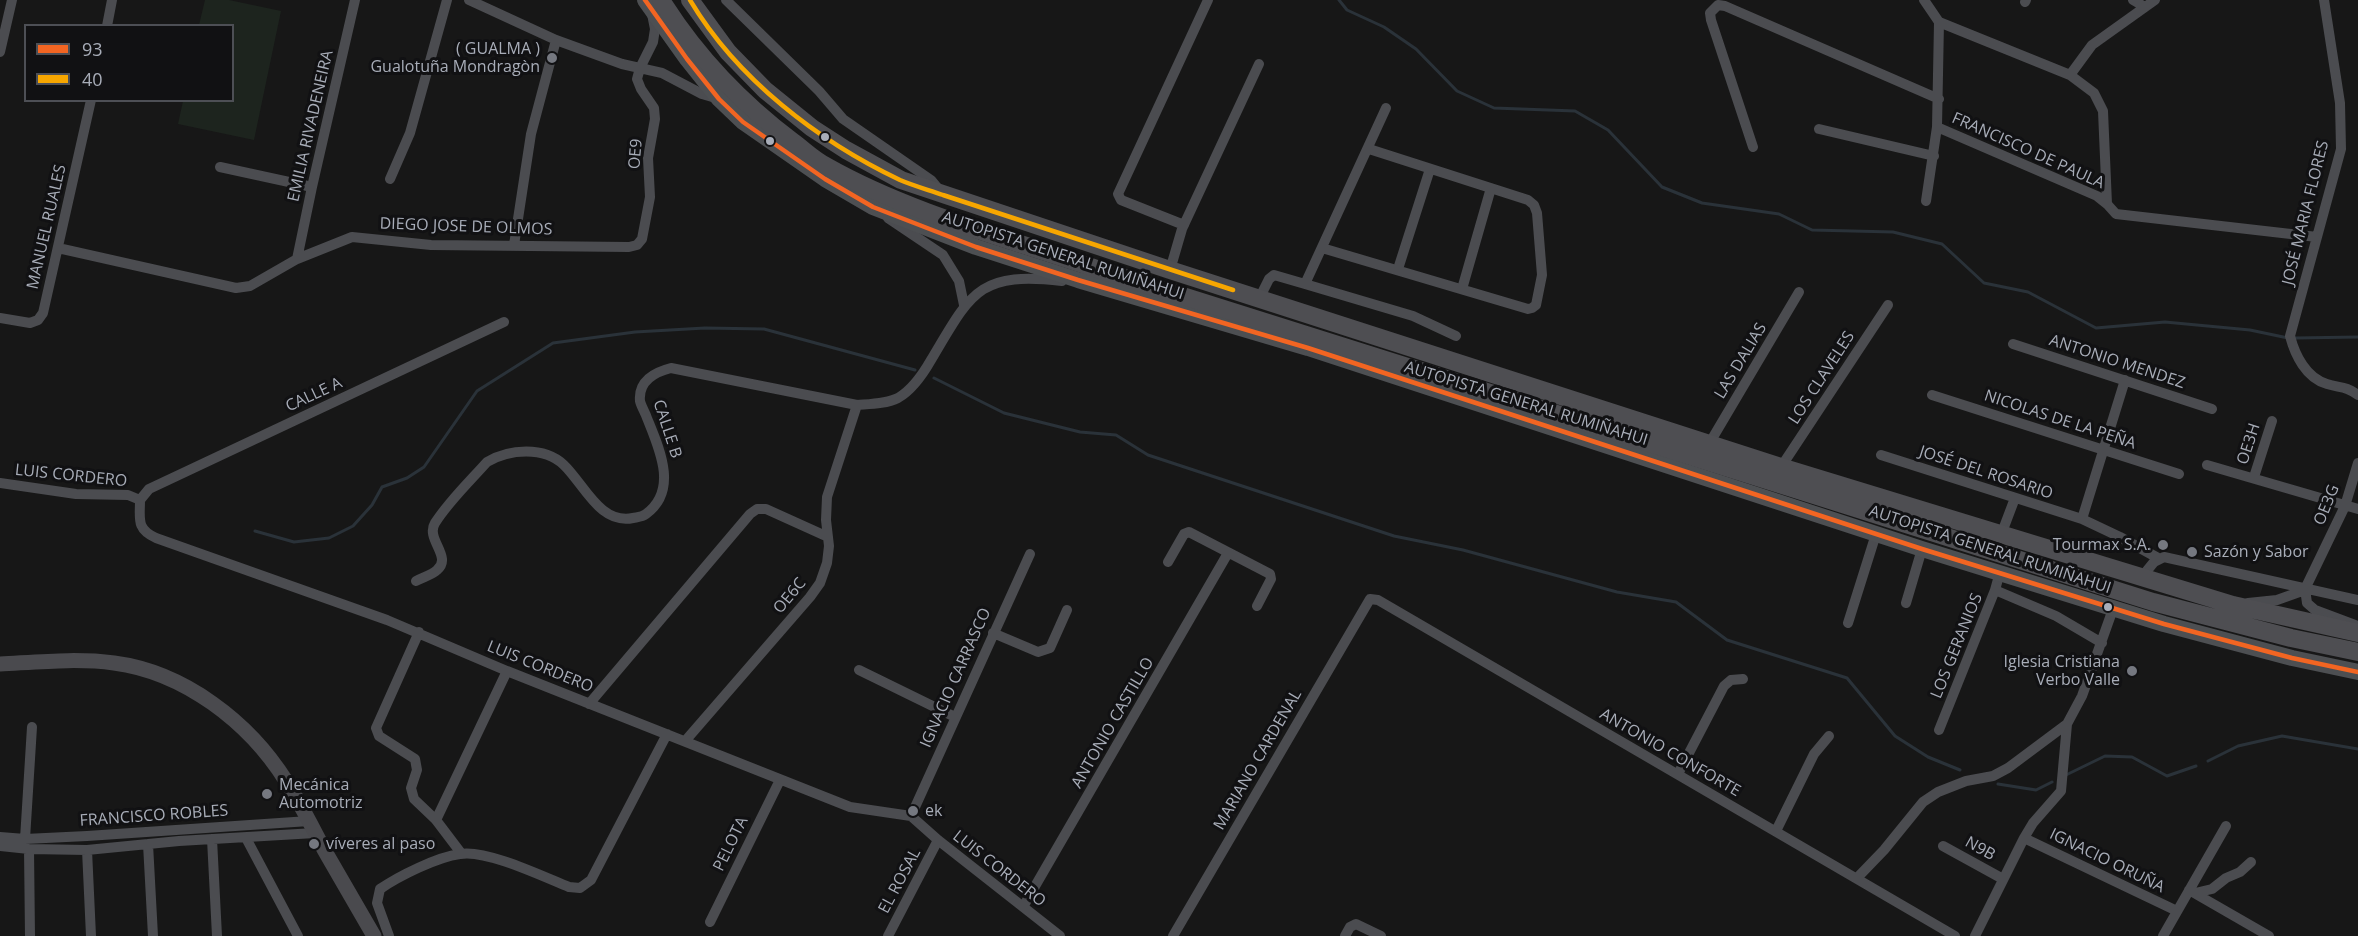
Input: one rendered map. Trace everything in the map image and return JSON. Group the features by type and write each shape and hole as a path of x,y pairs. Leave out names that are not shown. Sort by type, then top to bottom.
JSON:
{"highway":[{"name":"AUTOPISTA GENERAL RUMIÑAHUI","path":"690,0 728,52 765,90 804,123 846,150 901,180 1170,270 1781,467 2233,605 2358,633"},
{"name":"AUTOPISTA GENERAL RUMIÑAHUI","path":"652,3 741,99 824,166 926,211 1094,268 2153,602 2280,635 2358,652"}],"main road":[{"path":"652,3 719,99 769,142 873,207 976,247 1078,280 1308,348 1922,549 2113,609 2263,651 2358,672"},
{"path":"0,664 82,660 114,663 163,676 186,686 223,711 249,735 286,780 374,936"}],"street":[{"path":"0,51 12,0"},
{"path":"107,24 112,0"},
{"name":"EMILIA RIVADENEIRA","path":"297,259 355,0"},
{"path":"390,179 411,133 447,0"},
{"path":"470,0 494,5 556,40 605,59 663,73 702,94 719,99"},
{"path":"726,0 819,91 843,119 932,180 943,195"},
{"path":"1184,225 1121,200 1118,194 1208,0"},
{"path":"1924,0 1939,22 2070,75 2094,93 2103,111 2107,204"},
{"path":"2133,0 2150,3"},
{"name":"JOSÉ MARIA FLORES","path":"2324,0 2340,103 2341,149 2290,336 2294,351 2311,376 2326,384 2348,388 2358,395"},
{"path":"639,68 653,42 655,29 652,3"},
{"path":"2070,75 2092,45 2150,3"},
{"name":"FRANCISCO DE PAULA","path":"1753,147 1711,20 1710,13 1718,5 1725,6 1939,99"},
{"path":"1926,201 1937,127 1939,22"},
{"path":"513,245 531,134 556,40"},
{"path":"1170,270 1184,225 1259,64"},
{"name":"OE9","path":"637,244 642,239 650,197 648,158 655,119 654,108 637,79 639,68"},
{"name":"MANUEL RUALES","path":"0,318 30,323 38,320 43,313 91,102"},
{"path":"1305,284 1386,108"},
{"name":"FRANCISCO DE PAULA","path":"1937,127 2097,196 2116,214 2317,237"},
{"path":"1819,129 1934,156"},
{"path":"1322,248 1528,309 1536,305 1542,275 1537,213 1534,205 1528,200 1369,149"},
{"path":"220,167 312,187"},
{"path":"1398,269 1430,169"},
{"path":"1462,289 1491,188"},
{"path":"873,207 943,255 959,281 964,305"},
{"name":"DIEGO JOSE DE OLMOS","path":"58,248 236,288 250,286 297,259 352,237 430,244 630,248 637,244"},
{"path":"1259,299 1269,279 1274,275 1413,316 1456,336"},
{"name":"CALLE B","path":"416,580 438,570 443,560 433,538 434,524 487,462 496,456 528,451 541,453 563,464 603,511 614,517 628,519 643,516 652,509 659,500 663,488 663,459 640,400 642,387 649,377 659,371 671,368 857,405 888,402 908,390 924,372 964,305 984,288 1005,279 1032,277 1078,280"},
{"name":"LAS DALIAS","path":"1709,444 1799,292"},
{"name":"LOS CLAVELES","path":"1781,467 1888,305"},
{"name":"CALLE A","path":"140,500 149,489 504,322"},
{"name":"ANTONIO MENDEZ","path":"2013,344 2212,409"},
{"path":"2082,519 2125,380"},
{"name":"NICOLAS DE LA PEÑA","path":"1932,395 2179,474"},
{"name":"OE6C","path":"686,740 820,583 827,563 827,497 857,405"},
{"name":"OE3H","path":"2254,477 2272,421"},
{"name":"JOSÉ DEL ROSARIO","path":"1881,455 2082,519 2158,558"},
{"name":"OE3G","path":"2305,590 2345,506 2358,463"},
{"path":"2206,465 2358,508"},
{"name":"LUIS CORDERO","path":"0,483 76,494 128,495 140,500 141,527 146,534 419,632 507,671 686,740 850,807 911,816 1053,934"},
{"path":"2001,535 2015,498"},
{"path":"589,704 750,514 757,509 766,509 828,537"},
{"path":"1168,562 1184,534 1189,532 1270,574 1271,579 1257,606"},
{"path":"1848,623 1876,534"},
{"path":"1906,603 1922,549"},
{"name":"ANTONIO CASTILLO","path":"1023,907 1228,553"},
{"name":"IGNACIO CARRASCO","path":"911,816 1030,554"},
{"path":"2141,578 2158,558 2164,557 2358,600"},
{"name":"LOS GERANIOS","path":"1939,730 1995,590 2000,572"},
{"path":"1995,590 2056,616 2102,642"},
{"path":"2233,605 2277,600 2305,590"},
{"path":"2305,590 2307,603 2315,610 2358,626"},
{"name":"ANTONIO CONFORTE","path":"1370,599 1377,600 1955,936"},
{"name":"MARIANO CARDENAL","path":"1173,936 1370,599"},
{"path":"1975,936 2024,838 2033,823 2061,791 2067,724 2082,696 2113,609"},
{"path":"993,633 1038,652 1050,648 1067,610"},
{"path":"419,632 376,728 379,736 415,759 417,770 411,788 414,799 436,820 461,853"},
{"path":"859,670 955,717"},
{"path":"436,820 507,671"},
{"path":"1678,774 1724,686 1731,680 1743,679"},
{"path":"1857,878 1884,850 1923,802 1938,792 1966,780 1993,776 2008,768 2067,724"},
{"path":"30,936 27,844 32,727"},
{"path":"389,936 377,903 380,889 408,872 461,853 503,862 570,887 580,888 591,880 666,734"},
{"path":"1776,831 1814,754 1829,736"},
{"name":"PELOTA","path":"710,922 780,780"},
{"path":"2163,936 2177,911 2192,892 2226,826"},
{"path":"0,846 27,844 87,850 246,838 312,827"},
{"name":"FRANCISCO ROBLES","path":"0,837 27,844 312,827"},
{"path":"246,838 298,936"},
{"name":"IGNACIO ORUÑA","path":"2024,838 2177,911"},
{"path":"212,839 217,936"},
{"name":"EL ROSAL","path":"888,936 938,840"},
{"path":"148,844 153,936"},
{"name":"N9B","path":"1943,846 2003,879"},
{"path":"87,850 91,936"},
{"path":"2192,892 2212,889 2226,878 2240,872 2251,862"},
{"path":"2192,892 2270,936"},
{"path":"1345,936 1350,927 1356,924 1381,936"}],"shaded area":[{"path":"205,0 229,0 281,11 254,140 178,124 183,102 234,102 234,24 199,24"}],"waterway":[{"path":"1339,0 1347,10 1384,27 1416,49 1457,91 1494,108 1575,111 1608,130 1662,187 1702,203 1779,214 1812,230 1893,232 1942,244 1984,283 2028,292 2096,328 2165,322 2250,330 2288,338"},
{"path":"255,531 294,542 329,538 353,526 372,505 382,487 407,478 424,467 477,391 553,343 635,332 705,328 764,329 915,370"},
{"path":"2295,338 2358,337"},
{"path":"934,378 1004,413 1080,432 1116,435 1148,455 1394,536 1463,550 1617,592 1676,602 1727,640 1847,678 1895,736 1928,757 1960,770"},
{"path":"2208,761 2238,746 2282,736 2358,749"},
{"path":"2066,775 2105,756 2132,757 2167,776 2196,766"},
{"path":"1998,784 2036,790 2052,782"}],"transit line":[{"name":"93","path":"645,0 719,99 743,122 825,179 873,207 976,247 1078,280 1308,348 1922,549 2164,624 2292,658 2358,672"},
{"name":"40","path":"690,0 709,29 755,81 810,127 869,164 916,186 1233,290"}],"place":[{"name":"( GUALMA ) Gualotuña Mondragòn","path":"552,58"},
{"name":"Tourmax S.A.","path":"2163,545"},
{"name":"Sazón y Sabor","path":"2192,552"},
{"name":"Iglesia Cristiana Verbo Valle","path":"2132,671"},
{"name":"Mecánica Automotriz","path":"267,794"},
{"name":"ek","path":"913,811"},
{"name":"víveres al paso","path":"314,844"}]}
